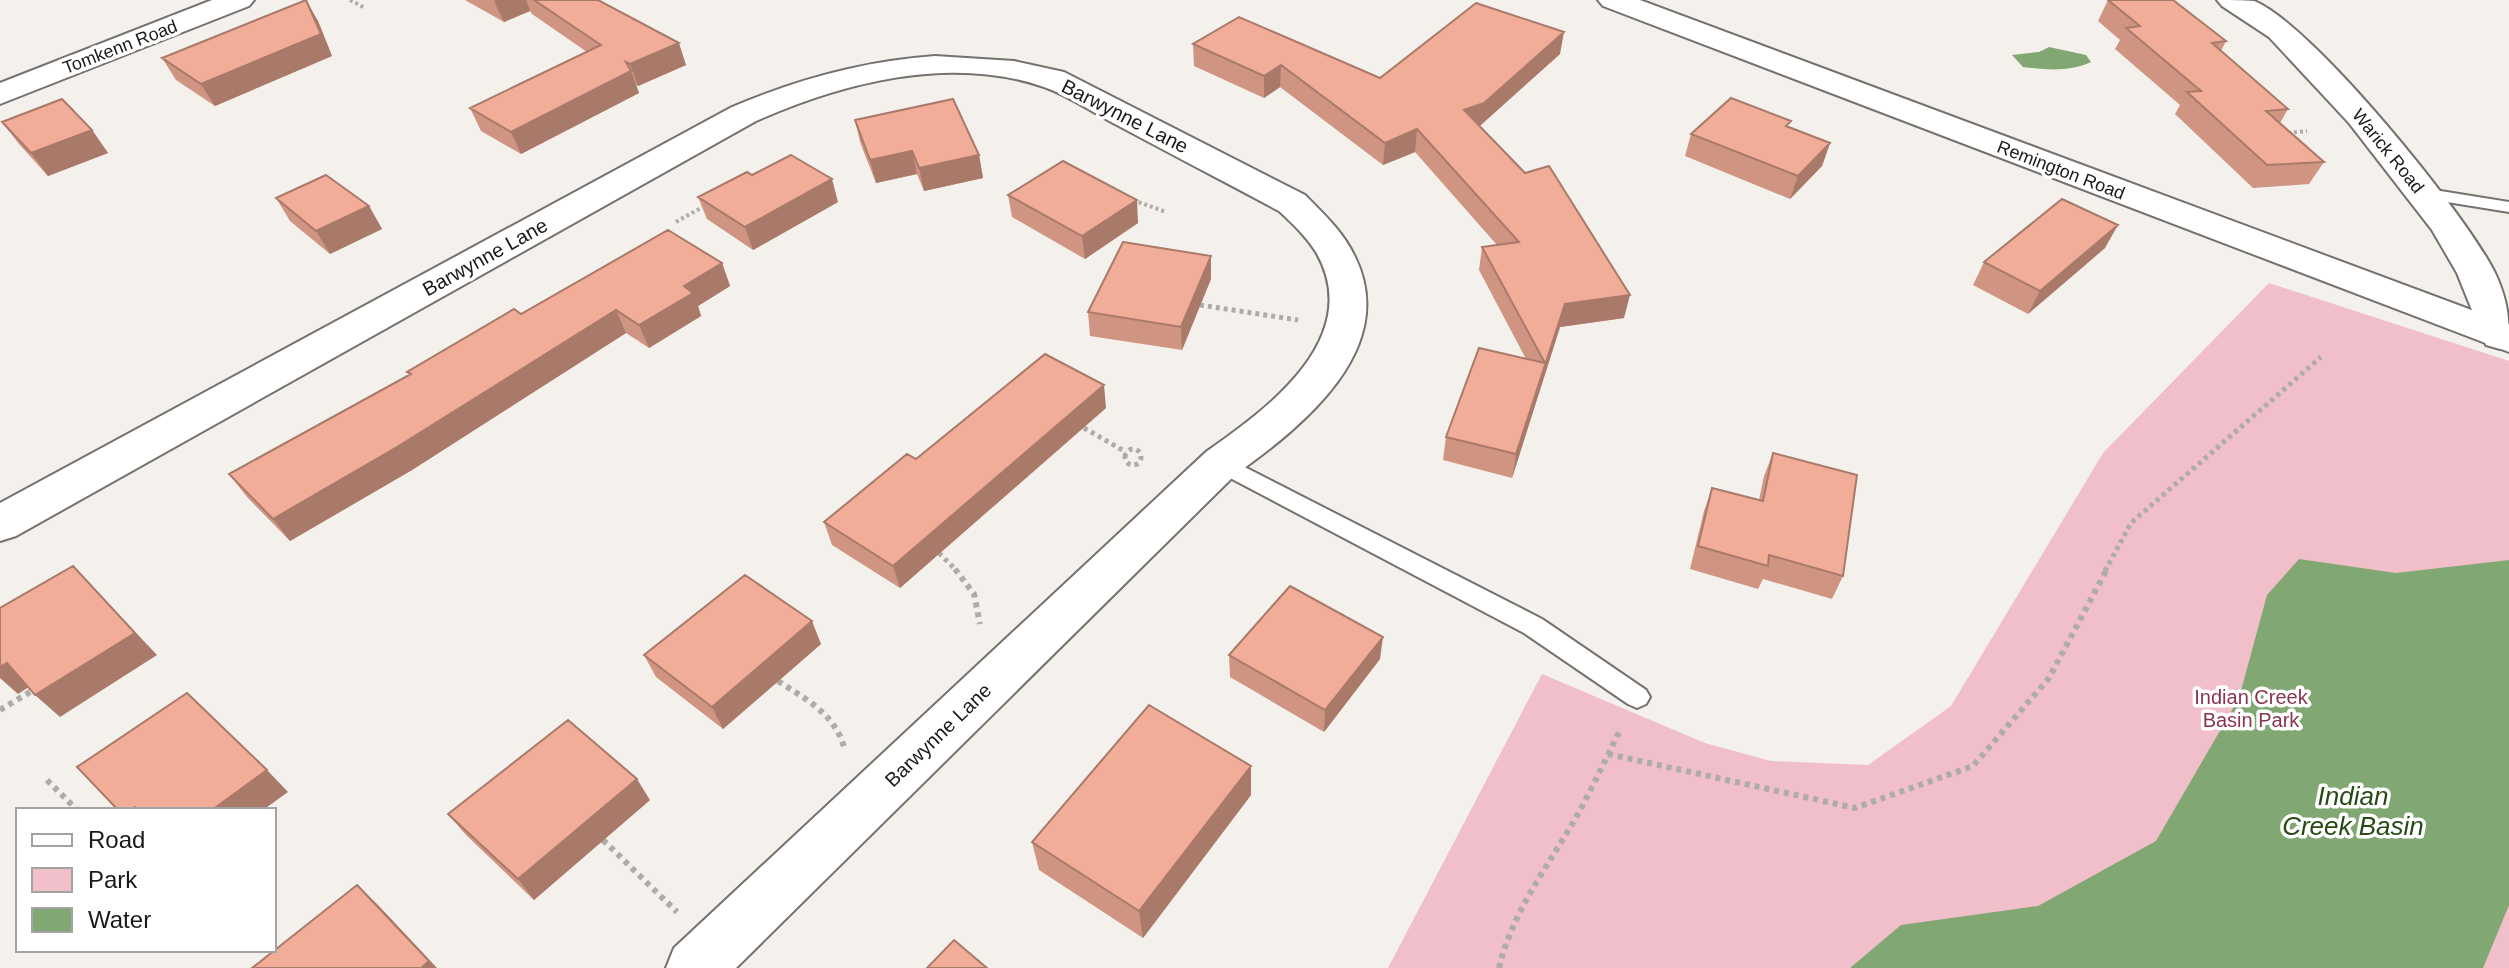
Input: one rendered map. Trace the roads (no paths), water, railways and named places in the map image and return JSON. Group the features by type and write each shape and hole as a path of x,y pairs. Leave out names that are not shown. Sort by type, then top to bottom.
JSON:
{"street":[{"name":"Tomkenn Road","path":"0,94 239,0"},
{"name":"Remington Road","path":"1613,0 2506,332"},
{"name":"Warick Road","path":"2232,0 2280,31 2361,116 2448,226 2506,332"},
{"name":"Barwynne Lane","path":"0,524 744,114 782,96 822,84 940,63 975,63 1019,69 1053,79 1292,203 1316,222 1343,266 1348,292 1345,328 1335,353 1308,391 1284,416 1221,463 705,958"}],"lane":[{"path":"2422,193 2509,207"},
{"path":"1221,463 1533,626 1637,697"}],"water":[{"path":"2049,47 2086,55 2091,62 2066,69 2040,69 2023,67 2012,55 2039,52"},
{"name":"Indian Creek Basin","path":"2299,559 2396,573 2509,560 2509,905 2483,968 1850,968 1901,925 2038,906 2156,841 2239,698 2267,595"}],"park label":[{"name":"Indian Creek Basin Park","path":"2251,708"}]}
